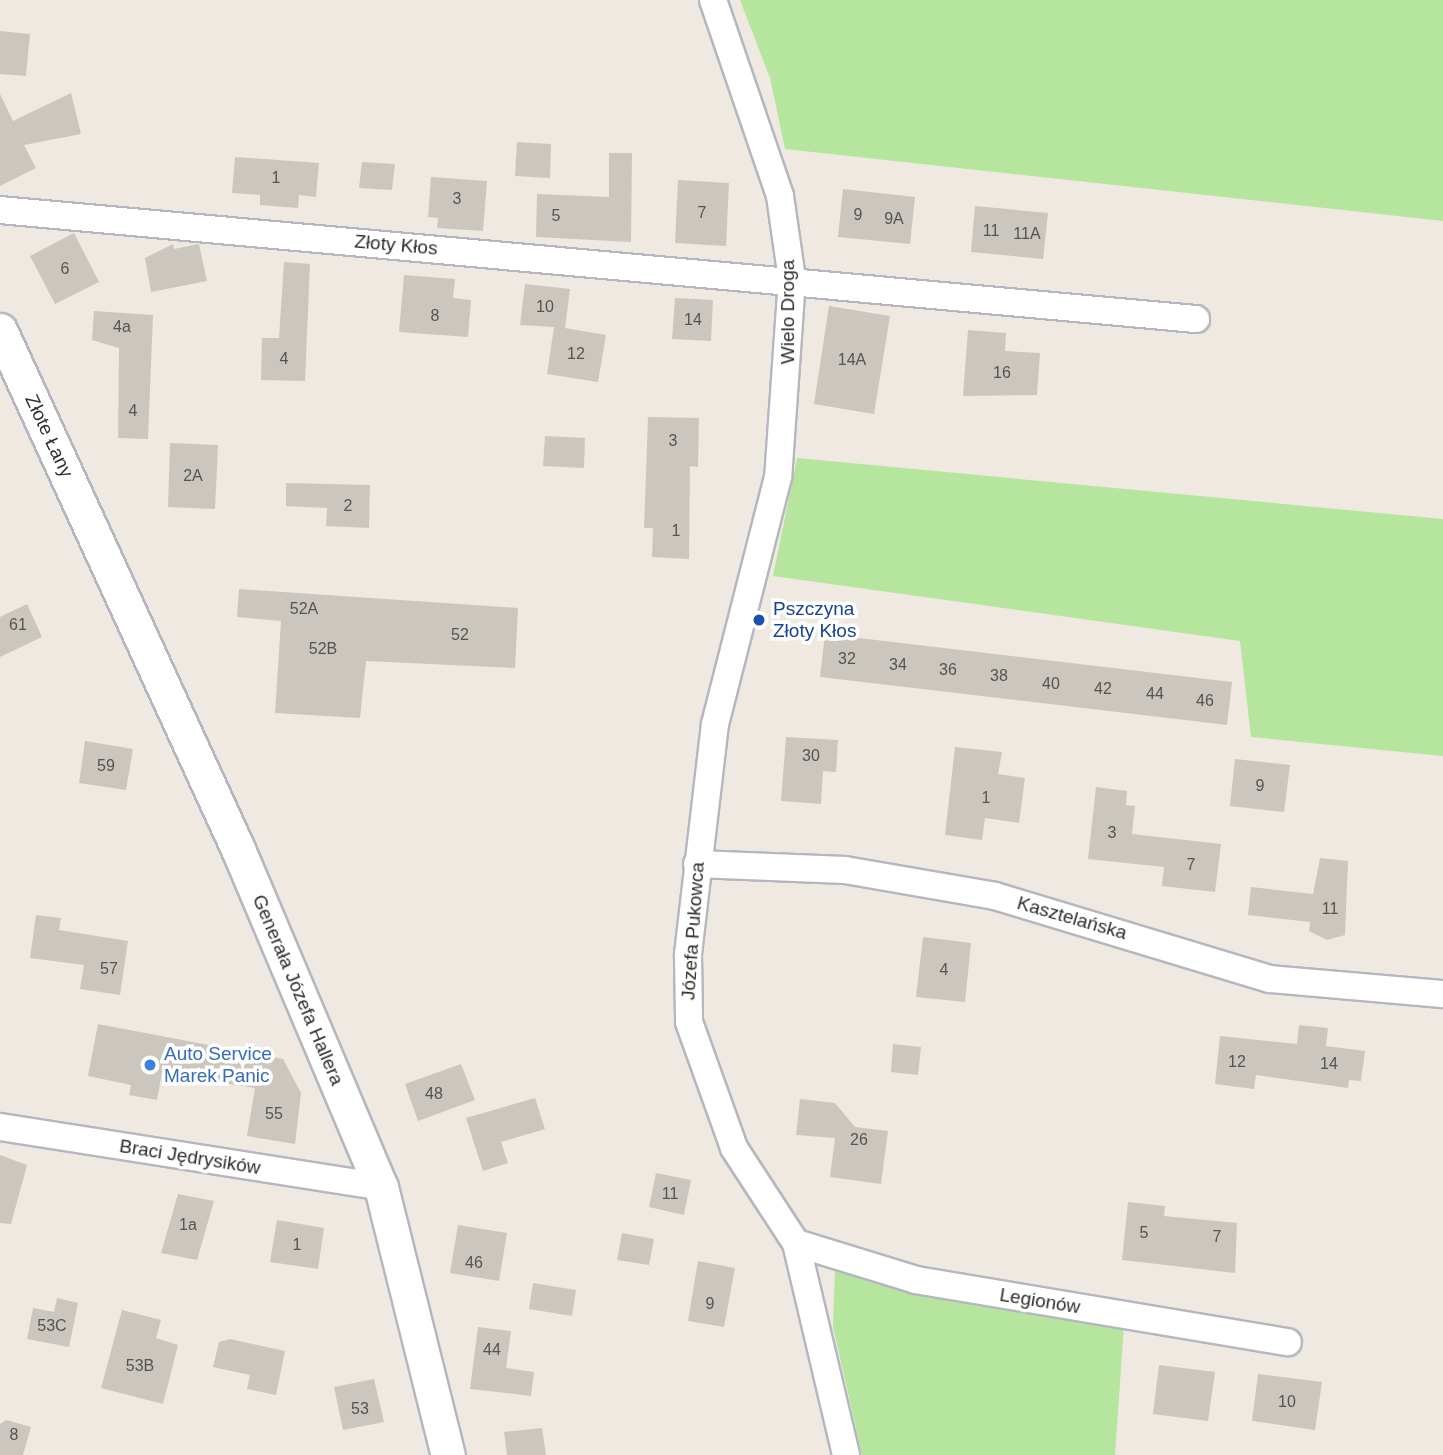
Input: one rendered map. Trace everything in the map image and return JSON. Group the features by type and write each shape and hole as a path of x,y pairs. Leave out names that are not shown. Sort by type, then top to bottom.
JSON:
{"street":[{"name":"Wielo Droga","path":"713,0 780,196 792,279 785,430 750,590"},
{"name":"Złoty Kłos","path":"0,210 792,279 1196,319"},
{"name":"Złote Łany","path":"0,330 97,543"},
{"name":"Generała Józefa Hallera","path":"97,543 238,849 381,1187 448,1455"},
{"name":"Józefa Pukowca","path":"750,590 715,724 697,864 689,1022 734,1148 796,1243 846,1455"},
{"name":"Kasztelańska","path":"697,864 845,870 981,893 1270,979 1443,994"},
{"name":"Braci Jędrysików","path":"0,1127 381,1187"},
{"name":"Legionów","path":"796,1243 916,1280 1288,1342"}],"green space":[{"path":"740,0 1443,0 1443,221 785,149 770,78"},
{"path":"797,458 1443,519 1443,756 1251,737 1240,641 773,576"},
{"path":"835,1270 1124,1325 1115,1455 862,1455 833,1327"}],"building":[{"path":"0,31 30,34 26,76 0,74"},
{"path":"71,93 81,134 24,145 36,168 0,186 0,94 13,121"},
{"path":"517,142 551,144 550,178 515,176"},
{"path":"609,153 632,153 631,242 536,237 537,194 609,197"},
{"path":"235,157 319,163 316,197 299,195 298,208 260,205 260,195 232,193"},
{"path":"362,162 395,164 392,190 359,188"},
{"path":"431,177 487,181 483,231 437,228 438,218 428,217"},
{"path":"678,180 729,183 726,246 675,243"},
{"path":"843,189 915,197 910,244 838,237"},
{"path":"975,206 1048,213 1043,259 971,252"},
{"path":"74,233 99,282 55,304 30,256"},
{"path":"173,244 174,249 199,244 207,281 151,292 145,258"},
{"path":"284,262 310,264 305,381 261,380 262,338 279,338"},
{"path":"404,275 455,279 453,298 471,300 468,337 399,332"},
{"path":"525,284 570,289 565,328 606,335 598,382 547,374 554,327 520,325"},
{"path":"675,298 713,300 711,341 672,339"},
{"path":"829,306 890,316 874,414 814,404"},
{"path":"94,311 153,315 148,439 118,438 119,348 92,340"},
{"path":"968,330 1006,333 1005,351 1040,353 1037,395 963,396"},
{"path":"648,417 699,418 698,467 690,466 689,559 652,557 653,528 644,528"},
{"path":"545,436 585,438 584,468 543,466"},
{"path":"170,443 218,445 215,509 168,507"},
{"path":"286,483 370,485 369,528 326,526 327,508 286,506"},
{"path":"239,589 518,608 515,668 366,661 360,718 275,713 281,621 237,617"},
{"path":"27,604 42,637 0,657 0,617"},
{"path":"825,634 1232,682 1227,725 820,677"},
{"path":"786,737 838,740 836,772 823,771 821,804 781,801"},
{"path":"85,741 133,749 126,790 79,783"},
{"path":"955,747 1002,752 998,774 1025,778 1019,823 985,818 982,840 945,835"},
{"path":"1235,759 1290,765 1284,812 1230,806"},
{"path":"1096,787 1127,791 1126,805 1135,806 1132,834 1221,844 1215,892 1162,886 1164,867 1088,859"},
{"path":"1320,858 1348,861 1345,935 1327,940 1309,931 1310,922 1248,915 1251,887 1313,894"},
{"path":"36,915 61,918 59,930 128,941 120,995 80,989 84,965 30,958"},
{"path":"923,937 971,943 965,1002 916,997"},
{"path":"98,1024 283,1059 301,1093 295,1144 247,1136 255,1088 162,1073 157,1100 129,1095 131,1085 88,1076"},
{"path":"1299,1025 1328,1028 1326,1046 1365,1051 1361,1081 1349,1080 1348,1088 1256,1075 1254,1089 1215,1084 1220,1036 1297,1044"},
{"path":"893,1044 921,1047 918,1075 891,1072"},
{"path":"461,1064 475,1100 418,1121 405,1084"},
{"path":"535,1098 545,1129 501,1142 508,1163 483,1171 466,1118"},
{"path":"800,1099 835,1103 855,1127 888,1131 881,1184 830,1177 835,1138 796,1135"},
{"path":"0,1155 27,1165 11,1224 0,1223"},
{"path":"656,1173 691,1180 684,1215 649,1207"},
{"path":"178,1194 214,1201 197,1260 161,1253"},
{"path":"1128,1202 1165,1206 1164,1216 1237,1223 1235,1273 1122,1260"},
{"path":"277,1220 324,1228 318,1269 270,1262"},
{"path":"458,1225 507,1233 499,1281 450,1273"},
{"path":"622,1233 654,1239 649,1265 617,1260"},
{"path":"698,1261 735,1268 724,1327 688,1321"},
{"path":"533,1283 576,1290 572,1316 529,1309"},
{"path":"57,1298 78,1303 69,1347 27,1339 33,1308 54,1312"},
{"path":"122,1310 161,1320 156,1338 178,1345 163,1404 101,1388"},
{"path":"478,1327 511,1331 506,1368 534,1372 531,1396 470,1389"},
{"path":"230,1339 285,1351 276,1395 247,1389 250,1375 213,1367 219,1342"},
{"path":"1159,1365 1215,1372 1208,1421 1153,1414"},
{"path":"1258,1374 1322,1382 1315,1430 1252,1421"},
{"path":"374,1379 384,1422 343,1430 334,1387"},
{"path":"6,1420 31,1427 23,1455 0,1455 0,1424"},
{"path":"542,1428 546,1455 507,1455 504,1432"}],"place":[{"name":"Pszczyna Złoty Kłos","path":"759,620"},
{"name":"Auto Service Marek Panic","path":"150,1065"}]}
